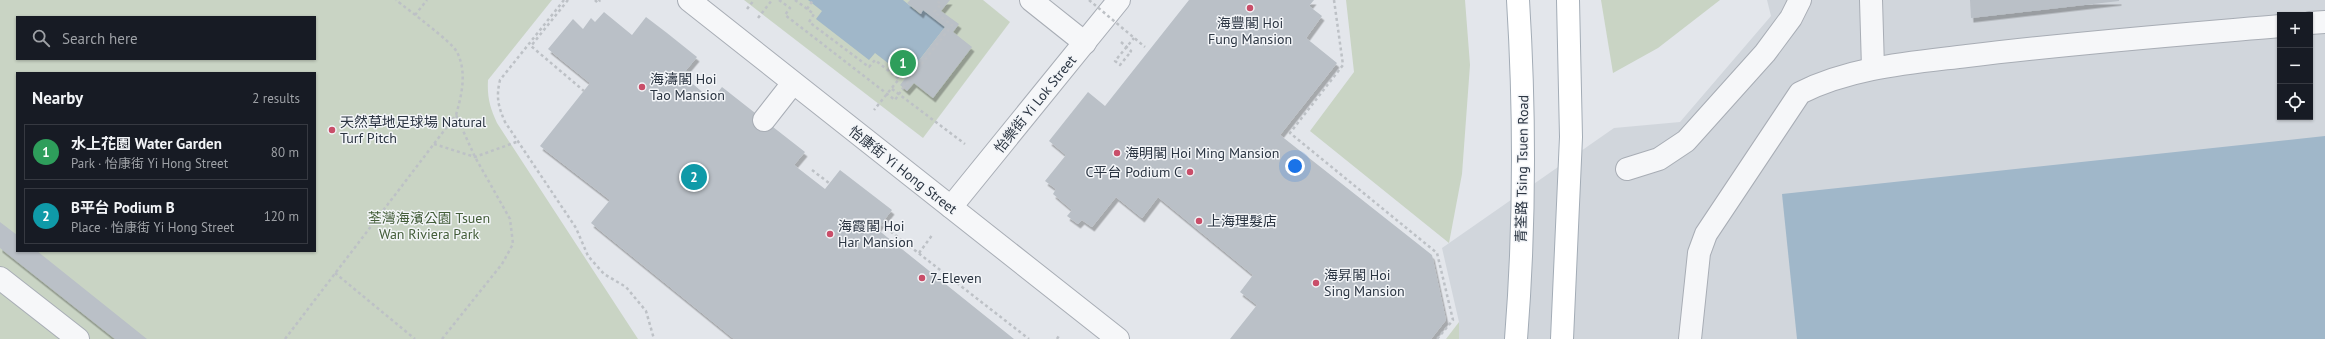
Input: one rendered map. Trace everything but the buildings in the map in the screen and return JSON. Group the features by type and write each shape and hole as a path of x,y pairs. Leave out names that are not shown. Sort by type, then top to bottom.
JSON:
{"main road":[{"name":"青荃路 Tsing Tsuen Road","path":"1516,339 1522,226 1523,170 1523,79 1518,0"},
{"path":"1562,339 1571,137 1568,0"}],"street":[{"name":"怡康街 Yi Hong Street","path":"689,0 1118,339"},
{"path":"1031,0 1085,43"},
{"name":"怡樂街 Yi Lok Street","path":"951,207 1085,43 1118,0"},
{"path":"1627,169 1659,159 1686,141 1765,54 1791,18 1800,0"},
{"path":"1871,0 1873,68"},
{"path":"2313,23 2325,22"},
{"path":"1690,339 1699,253 1706,234 1800,93 1823,81 1873,68 2011,50 2277,26"},
{"path":"764,120 793,83"},
{"path":"0,278 78,339"}],"path":[{"path":"284,339 456,115 462,93 463,71 457,51 396,0"},
{"path":"415,15 427,0"},
{"path":"564,0 500,80 497,93 498,105 505,122 576,228 588,256 604,274 626,287 646,311 654,339"},
{"path":"568,0 530,46 584,91"},
{"path":"595,0 598,3 600,0"},
{"path":"743,14 754,0"},
{"path":"762,13 772,0"},
{"path":"779,0 790,8 785,15 895,100 952,25 934,12 941,4 935,0"},
{"path":"795,0 814,14 809,22 869,67 875,60 899,79 873,112"},
{"path":"1089,0 1145,47"},
{"path":"1334,0 1343,64 1290,133 1437,253 1453,320 1437,339"},
{"path":"807,9 812,1"},
{"path":"1120,42 1131,51 1120,65 1115,61 1134,38"},
{"path":"892,89 967,146"},
{"path":"442,339 502,264 513,244 510,219 475,157 456,115"},
{"path":"434,144 475,157 519,141"},
{"path":"812,170 829,183"},
{"path":"881,224 1029,339"},
{"path":"919,253 933,234"},
{"path":"335,273 416,339"},
{"path":"1057,339 1060,334"}],"shaded area":[{"path":"1767,0 2325,0 2325,339 1459,339 1459,322 1442,248 1614,128 1680,122 1771,16"}],"green space":[{"name":"荃灣海濱公園 Tsuen Wan Riviera Park","path":"0,0 552,0 488,80 488,92 492,112 497,123 638,339 0,339"},
{"path":"744,0 983,0 1010,22 923,138"},
{"path":"1346,0 1465,0 1470,65 1462,174 1449,243 1310,131 1354,72"},
{"path":"1601,0 1720,0 1658,48 1613,73"},
{"path":"1459,322 1459,339 1446,339"}],"water":[{"path":"808,0 903,0 920,14 923,10 945,27 906,77 875,53 869,60 816,19 822,11"},
{"path":"2325,136 2325,339 1797,339 1782,194"}],"place":[{"name":"海豐閣 Hoi Fung Mansion","path":"1250,8"},
{"name":"水上花園 Water Garden","path":"903,63"},
{"name":"海濤閣 Hoi Tao Mansion","path":"642,87"},
{"name":"天然草地足球場 Natural Turf Pitch","path":"332,130"},
{"name":"海明閣 Hoi Ming Mansion","path":"1117,153"},
{"name":"C平台 Podium C","path":"1190,172"},
{"name":"B平台 Podium B","path":"694,177"},
{"name":"上海理髮店","path":"1199,221"},
{"name":"海霞閣 Hoi Har Mansion","path":"830,234"},
{"name":"7-Eleven","path":"922,278"},
{"name":"海昇閣 Hoi Sing Mansion","path":"1316,283"}]}
